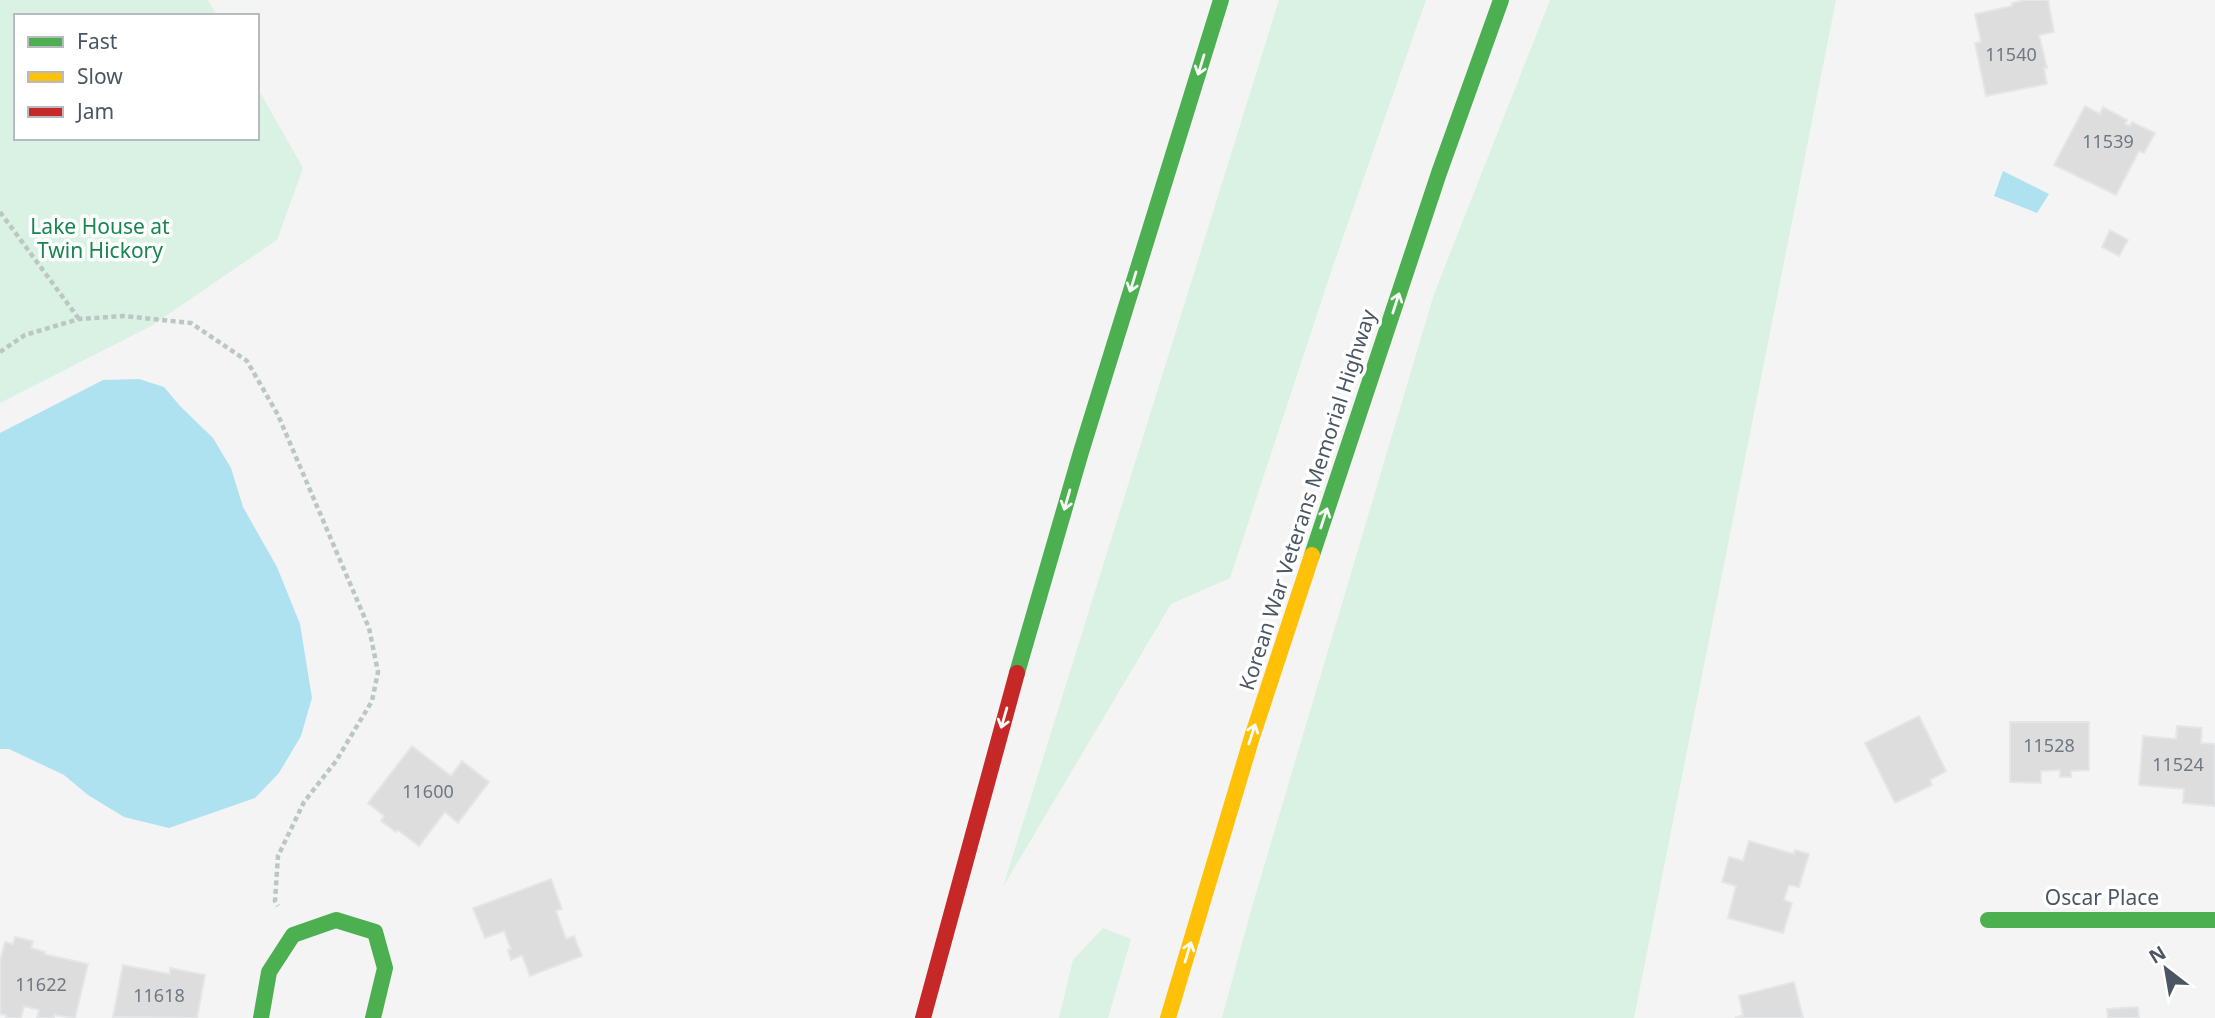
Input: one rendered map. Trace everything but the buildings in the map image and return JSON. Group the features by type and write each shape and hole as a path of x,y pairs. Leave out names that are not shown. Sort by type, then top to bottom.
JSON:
{"main road":[{"path":"923,1018 1001,727 1081,452 1221,0"},
{"name":"Korean War Veterans Memorial Highway","path":"1168,1018 1251,737 1439,173 1501,0"},
{"path":"261,1018 269,972 293,935 336,920 375,932 385,968 373,1018"},
{"name":"Oscar Place","path":"1988,920 2215,920"}],"path":[{"path":"0,212 79,319"},
{"path":"0,352 25,335 79,319 124,316 191,323 247,361 278,415 369,628 378,672 372,701 336,761 304,802 278,856 275,901 293,935"}],"green space":[{"name":"Lake House at Twin Hickory","path":"0,0 208,0 216,14 14,14 14,140 259,140 259,91 303,168 277,240 151,326 0,403"},
{"path":"1279,0 1426,0 1333,266 1230,578 1171,604 1003,887"},
{"path":"1550,0 1836,0 1634,1018 1222,1018 1251,910 1434,294"},
{"path":"1103,928 1131,939 1108,1018 1059,1018 1073,960"}],"water":[{"path":"2003,171 2049,194 2037,213 1994,196"},
{"path":"139,379 164,387 213,438 231,468 243,507 277,567 300,624 312,698 301,736 279,773 255,798 169,828 124,817 88,795 64,775 9,749 0,749 0,433 103,380"}],"traffic: fast":[{"path":"1017,673 1081,452 1221,0"},
{"path":"1312,555 1439,173 1501,0"},
{"path":"261,1018 269,972 293,935 336,920 375,932 385,968 373,1018"},
{"path":"1988,920 2215,920"}],"traffic: slow":[{"path":"1168,1018 1252,737 1312,555"}],"traffic: jam":[{"path":"923,1018 1017,673"}]}
